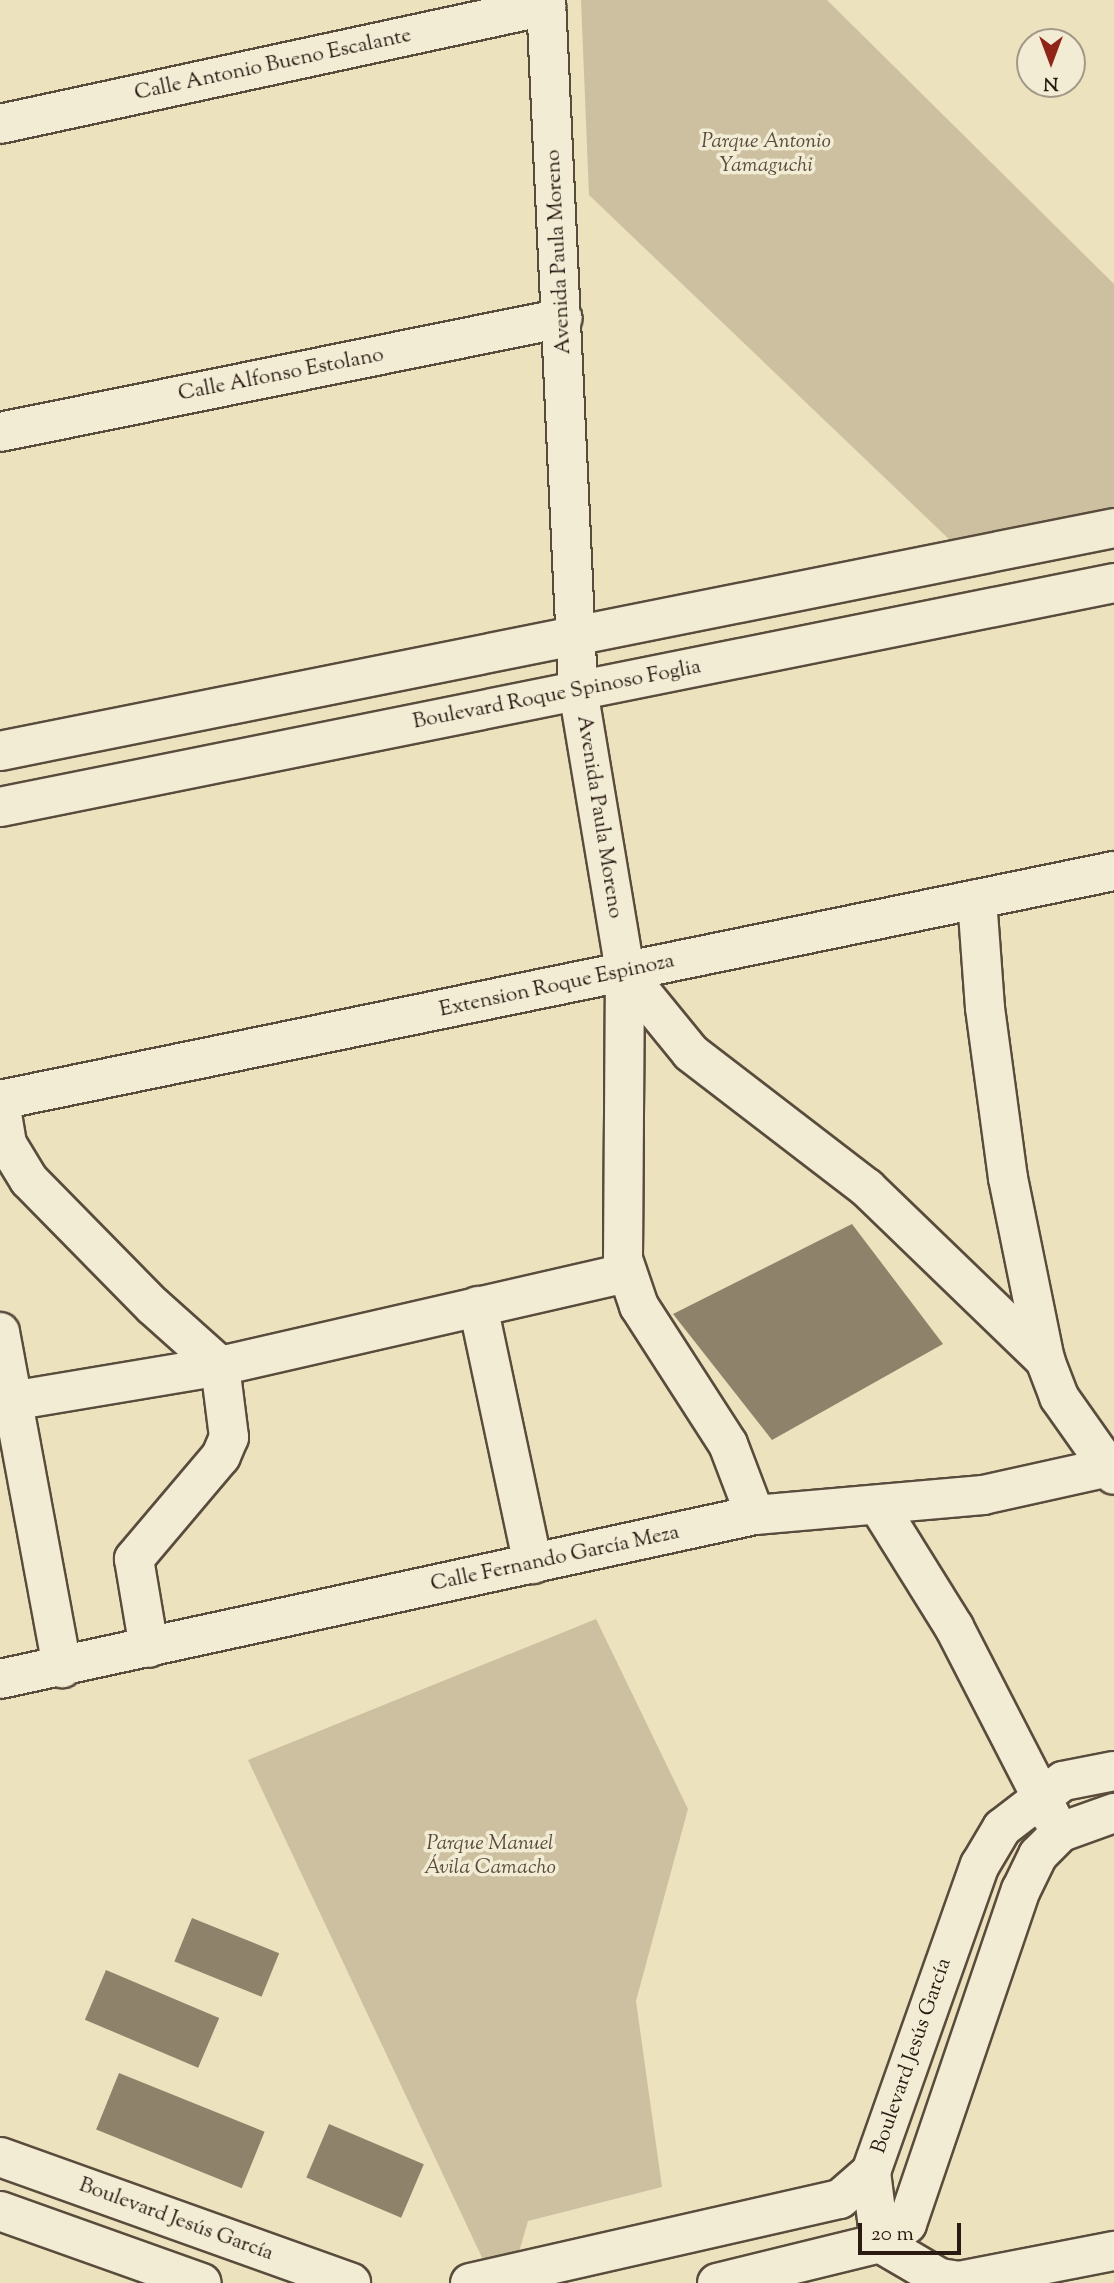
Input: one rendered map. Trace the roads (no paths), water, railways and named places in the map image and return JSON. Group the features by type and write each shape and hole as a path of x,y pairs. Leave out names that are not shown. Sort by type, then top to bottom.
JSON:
{"street":[{"name":"Calle Antonio Bueno Escalante","path":"0,124 546,3"},
{"name":"Avenida Paula Moreno","path":"546,3 563,318 578,690 625,972 625,1273 639,1306 728,1444 755,1516"},
{"name":"Calle Alfonso Estolano","path":"0,432 563,318"},
{"path":"0,751 1114,528"},
{"name":"Boulevard Roque Spinoso Foglia","path":"0,807 1114,583"},
{"name":"Extension Roque Espinoza","path":"0,1101 1114,871"},
{"path":"977,899 985,1008 1008,1178 1045,1360 1059,1397 1111,1470"},
{"path":"625,972 691,1053 867,1188 1045,1360"},
{"path":"0,1101 7,1144 29,1180 153,1306 220,1366 229,1437 221,1456 134,1559 149,1648"},
{"path":"7,1401 220,1366 625,1273"},
{"path":"478,1306 533,1564"},
{"path":"0,1332 7,1401 62,1668"},
{"name":"Calle Fernando García Meza","path":"0,1679 62,1668 755,1516 983,1495 1111,1470"},
{"path":"878,1505 954,1628 1039,1797 1061,1832"},
{"name":"Boulevard Jesús García","path":"470,2283 807,2209 839,2199 871,2172 980,1865 1002,1828 1063,1781 1114,1770"},
{"path":"717,2283 781,2277 880,2243 907,2224 1021,1891 1038,1856 1061,1832 1114,1813"},
{"name":"Boulevard Jesús García","path":"0,2157 351,2283"},
{"path":"871,2172 880,2243 922,2271 959,2281 1114,2251"},
{"path":"0,2211 202,2283"}],"park label":[{"name":"Parque Antonio Yamaguchi","path":"766,154"},
{"name":"Parque Manuel Ávila Camacho","path":"490,1856"}]}
